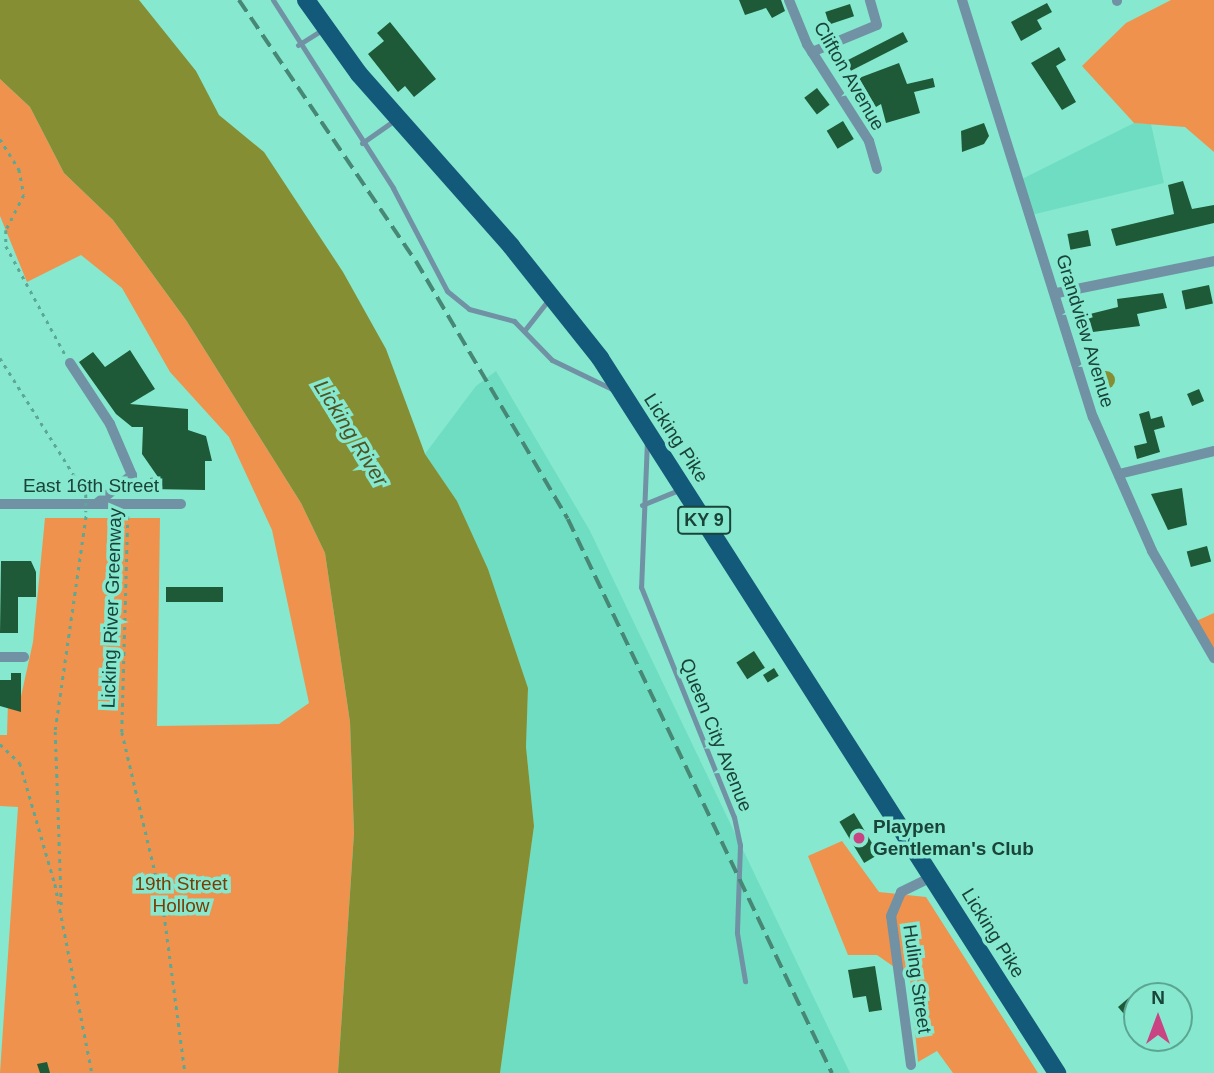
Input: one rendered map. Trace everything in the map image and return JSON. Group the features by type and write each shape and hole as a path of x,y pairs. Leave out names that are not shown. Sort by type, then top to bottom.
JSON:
{"main road":[{"name":"Licking Pike","path":"306,0 396,119 551,297 622,394 1057,1073"}],"street":[{"name":"Clifton Avenue","path":"789,0 812,52 869,141 877,169"},
{"path":"812,52 877,25 870,0"},
{"name":"Grandview Avenue","path":"962,0 1057,293 1093,417 1152,551 1214,658"},
{"path":"1057,293 1214,261"},
{"path":"70,363 110,424 132,475 96,504"},
{"path":"1119,474 1214,451"},
{"name":"East 16th Street","path":"0,503 181,504"},
{"path":"0,657 24,657"},
{"name":"Huling Street","path":"911,1065 891,916 901,892 932,877"}],"lane":[{"path":"273,0 298,45 362,143 447,291 470,309 506,316 552,360 622,394"},
{"path":"298,45 325,28"},
{"path":"362,143 396,119"},
{"path":"524,331 551,297"},
{"name":"Queen City Avenue","path":"648,433 642,505 641,587 739,838 737,933 745,982"},
{"path":"642,505 684,489"}],"path":[{"path":"0,139 19,169 24,195 6,230 6,246 70,363"},
{"name":"Licking River Greenway","path":"0,358 86,494 86,512 55,730 61,905"},
{"name":"Licking River Greenway","path":"129,504 122,732 163,905 185,1073"},
{"path":"0,744 20,763 61,905 75,1013 92,1073"}],"shaded area":[{"path":"1134,123 1151,124 1164,183 1031,215 1020,180"},
{"path":"496,371 590,531 850,1073 500,1073 534,826 526,747 528,688 488,569 457,501 425,454 476,386"}],"green space":[{"path":"1171,0 1214,0 1214,152 1185,127 1134,123 1082,66 1126,23"},
{"name":"19th Street Hollow","path":"0,79 30,107 64,173 113,220 186,320 301,503 325,553 350,722 354,833 338,1073 0,1073 18,807 0,806 0,735 7,735 8,701 20,701 33,642 45,518 160,518 157,726 279,724 309,703 272,530 229,437 170,372 122,288 81,255 27,282 0,216"},
{"path":"1214,613 1214,658 1194,622"},
{"path":"842,841 879,892 926,897 1038,1073 953,1073 937,1051 918,1062 910,978 877,955 848,955 808,856"}],"water":[{"name":"Licking River","path":"0,0 139,0 196,71 219,115 264,152 343,272 386,349 425,454 457,501 488,569 528,688 526,747 534,826 500,1073 338,1073 354,833 350,722 325,553 301,503 186,320 113,220 64,173 30,107 0,79"},
{"path":"1106,371 1112,374 1115,380 1112,386 1106,389 1100,386 1097,380 1100,374"}],"building":[{"path":"739,0 781,0 785,11 772,18 766,8 745,15"},
{"path":"1047,3 1052,12 1037,20 1042,29 1021,41 1011,22"},
{"path":"850,4 854,16 829,24 825,12"},
{"path":"390,22 436,79 414,97 405,86 398,92 368,54 384,41 377,33"},
{"path":"903,32 908,42 851,71 846,61"},
{"path":"1059,47 1066,60 1056,66 1076,102 1062,110 1031,63"},
{"path":"899,63 907,84 933,78 935,87 914,92 920,113 886,123 881,104 876,107 859,78"},
{"path":"817,88 830,105 817,114 804,98"},
{"path":"843,121 854,139 838,149 827,131"},
{"path":"984,123 989,136 984,144 962,152 961,131"},
{"path":"1183,181 1192,209 1214,205 1214,223 1116,246 1111,229 1174,214 1168,185"},
{"path":"1088,230 1091,246 1070,250 1067,234"},
{"path":"1209,285 1213,304 1186,309 1182,291"},
{"path":"1163,293 1167,308 1137,314 1140,326 1085,333 1082,316 1118,307 1117,299"},
{"path":"130,350 155,389 130,404 188,409 188,430 206,436 212,461 205,461 205,490 151,489 150,478 158,477 142,454 143,427 132,427 116,414 79,362 93,352 105,367"},
{"path":"1199,389 1204,401 1192,406 1187,394"},
{"path":"1149,411 1151,419 1162,416 1165,427 1154,430 1160,452 1137,459 1134,446 1147,443 1139,414"},
{"path":"1182,488 1187,525 1168,530 1151,494"},
{"path":"1207,546 1211,561 1191,567 1187,551"},
{"path":"1,561 31,561 36,572 36,597 18,597 18,633 0,633"},
{"path":"166,587 223,587 223,602 166,602"},
{"path":"754,651 765,668 747,679 736,662"},
{"path":"774,668 779,676 768,683 763,675"},
{"path":"11,673 21,673 21,712 0,706 0,680 11,680"},
{"name":"Playpen Gentleman's Club","path":"854,813 879,854 864,863 839,822"},
{"path":"875,966 882,1010 869,1012 866,996 853,998 848,970"},
{"path":"47,1062 50,1073 40,1073 37,1064"}],"railway":[{"path":"239,0 416,261 568,519 832,1073"}],"place":[{"name":"Playpen Gentleman's Club","path":"859,838"}]}
